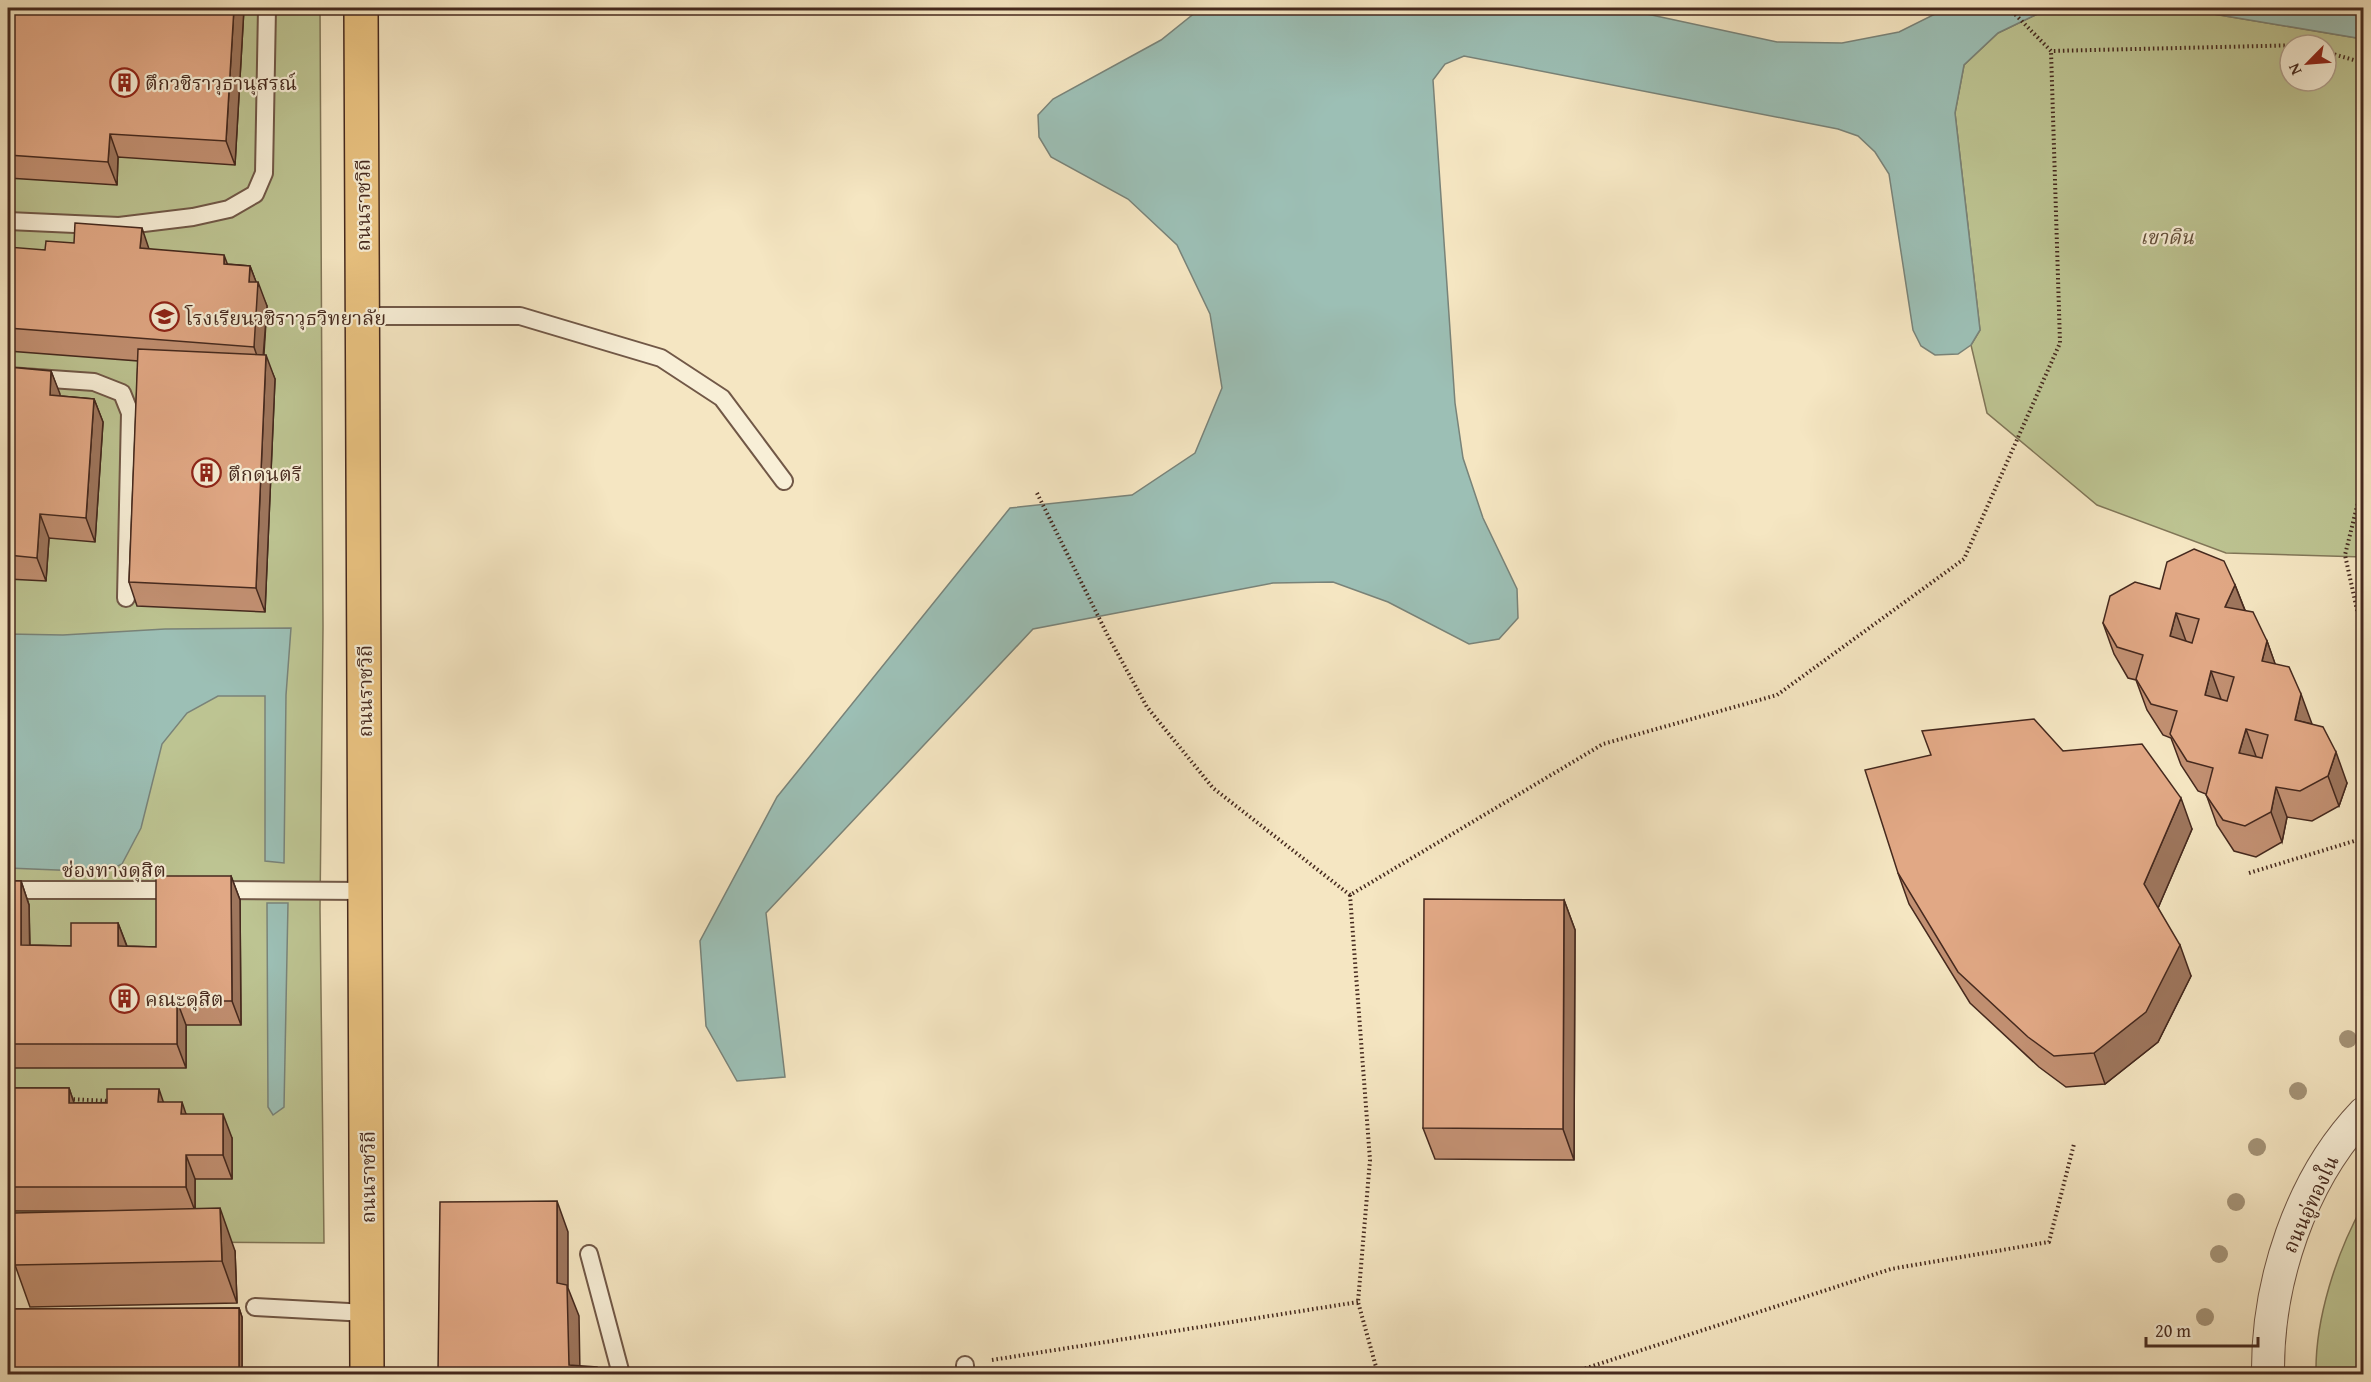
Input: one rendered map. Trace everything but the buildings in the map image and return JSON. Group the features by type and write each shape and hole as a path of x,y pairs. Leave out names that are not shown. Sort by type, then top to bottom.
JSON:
{"main road":[{"name":"ถนนราชวิถี","path":"361,8 367,1374"}],"street":[{"name":"ถนนอู่ทองใน","path":"2268,1374 2275,1290 2290,1238 2313,1187 2346,1132 2364,1113"}],"lane":[{"path":"8,220 119,226 193,217 229,209 255,194 264,173 267,8"},
{"path":"362,316 520,316 661,358 722,398 784,481"},
{"path":"8,376 94,382 122,393 130,413 126,598"},
{"name":"ช่องทางดุสิต","path":"8,890 365,891"},
{"path":"589,1254 621,1374"},
{"path":"255,1307 367,1312"}],"path":[{"path":"1350,895 1603,744 1777,695 1964,559 2060,343 2051,51 2009,8"},
{"path":"2051,51 2278,46"},
{"path":"2338,55 2364,63"},
{"path":"2364,478 2344,555 2364,642"},
{"path":"1036,493 1108,636 1147,707 1214,788 1350,895 1370,1160 1358,1302 1378,1374"},
{"path":"2249,873 2364,838"},
{"path":"67,1099 114,1101"},
{"path":"1568,1374 1891,1269 2049,1242 2074,1144"},
{"path":"965,1370 1358,1302"}],"green space":[{"name":"โรงเรียนวชิราวุธวิทยาลัย","path":"8,8 320,8 323,627 320,909 324,1243 8,1241"},
{"name":"เขาดิน","path":"2050,8 2177,8 2327,33 2278,33 2278,93 2338,93 2338,35 2363,39 2363,557 2226,553 2097,505 1987,413 1971,345 1980,330 1955,113 1964,65 1998,33"},
{"path":"2363,1205 2363,1374 2316,1374 2319,1331 2329,1287 2344,1244"}],"water":[{"path":"1201,8 1619,8 1777,42 1842,43 1899,32 1947,8 2050,8 1998,33 1964,65 1955,113 1980,330 1971,345 1958,354 1935,355 1921,346 1913,330 1889,174 1875,152 1858,136 1838,129 1464,56 1445,64 1433,80 1455,403 1463,458 1483,518 1517,589 1518,618 1499,639 1469,644 1388,602 1333,582 1273,583 1033,629 766,913 785,1077 737,1081 706,1026 700,941 777,797 1010,508 1132,495 1195,453 1222,388 1210,314 1177,245 1128,199 1051,157 1039,137 1038,115 1053,99 1161,40"},
{"path":"2178,8 2363,8 2363,39"},
{"path":"291,628 286,695 284,863 265,861 265,696 218,696 187,713 162,744 141,828 122,864 106,872 8,868 8,634 63,635 165,629"},
{"path":"267,903 288,903 284,1107 273,1115 268,1107"}],"place":[{"name":"ตึกวชิราวุธานุสรณ์","path":"124,82"},
{"name":"โรงเรียนวชิราวุธวิทยาลัย","path":"164,317"},
{"name":"ตึกดนตรี","path":"207,473"},
{"name":"คณะดุสิต","path":"124,998"}]}
